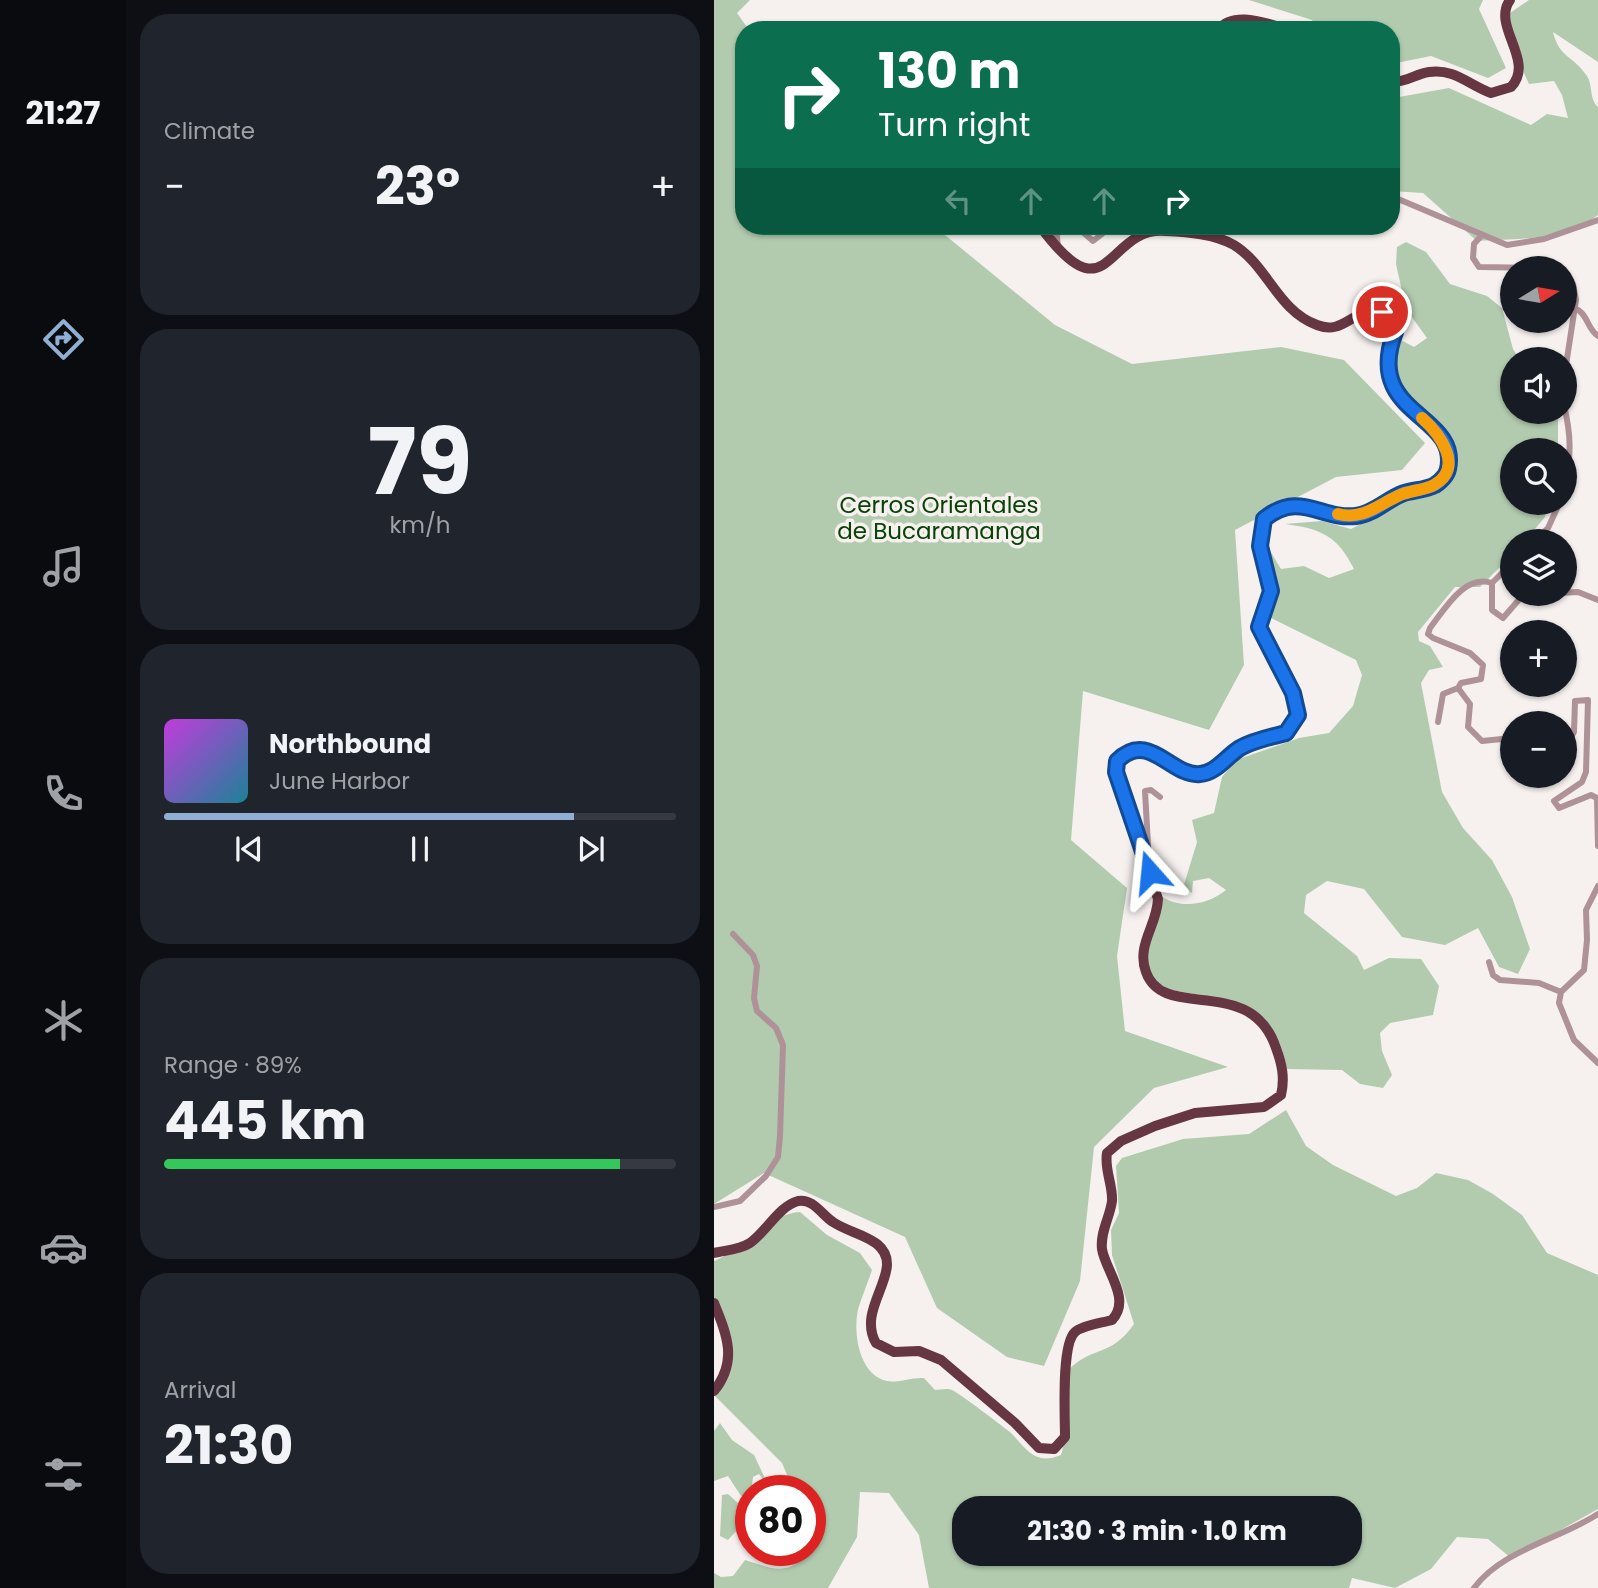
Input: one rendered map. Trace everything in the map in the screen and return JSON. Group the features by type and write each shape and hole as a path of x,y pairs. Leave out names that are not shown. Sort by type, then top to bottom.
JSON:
{"highway":[{"path":"1400,81 1407,81 1424,72 1438,71 1462,77 1492,93 1511,87 1518,73 1517,58 1505,17 1510,0"},
{"path":"1047,235 1073,264 1092,268 1109,260 1144,235"},
{"path":"714,1253 748,1244 789,1205 800,1201 810,1202 834,1223 879,1245 885,1256 888,1273 869,1318 876,1342 894,1352 919,1351 941,1360 1015,1423 1039,1448 1049,1450 1060,1446 1065,1437 1067,1360 1071,1337 1076,1330 1112,1320 1118,1310 1118,1292 1102,1248 1112,1198 1107,1153 1121,1141 1155,1126 1195,1113 1264,1107 1281,1095 1284,1084 1275,1043 1266,1025 1252,1011 1209,999 1165,994 1147,976 1143,946 1158,899 1116,772 1117,761 1133,751 1145,751 1198,775 1218,766 1250,743 1286,733 1298,715 1293,693 1259,627 1271,591 1260,546 1264,519 1273,511 1296,506 1311,506 1348,516 1362,515 1402,494 1436,484 1446,475 1449,458 1436,433 1390,384 1386,359 1395,332 1382,312 1360,312 1337,327 1314,324 1284,304 1242,251 1231,243 1190,235"},
{"path":"714,1303 730,1354 728,1367 714,1391"}],"street":[{"path":"1400,200 1507,246 1520,245 1598,220"},
{"path":"1057,235 1058,249"},
{"path":"1086,235 1093,241 1101,235"},
{"path":"1481,236 1474,244 1473,258 1479,267 1500,267"},
{"path":"1577,310 1582,312 1598,336"},
{"path":"1500,575 1492,583 1492,610 1503,618 1523,595 1578,592 1598,600"},
{"path":"1438,722 1443,694 1458,688 1461,683 1481,679 1483,665 1470,653 1433,638 1429,634 1430,628 1454,597 1475,581 1492,583"},
{"path":"1458,688 1470,704 1468,727 1479,739 1500,738"},
{"path":"1588,700 1586,772 1582,782 1554,801 1559,808 1591,795 1597,798 1598,846"},
{"path":"1575,711 1576,701 1598,700"},
{"path":"1150,872 1148,822 1143,797 1145,791 1151,790 1160,797"},
{"path":"1598,886 1586,910 1584,970 1561,992 1559,1003 1574,1040 1598,1063"},
{"path":"714,1207 740,1201 766,1176 778,1157 780,1136 783,1045 776,1028 757,1010 754,986 757,966 753,955 733,934"},
{"path":"1489,962 1493,975 1500,980 1539,983 1561,992"},
{"path":"1474,1588 1512,1557 1579,1527 1598,1514"}],"green space":[{"name":"Cerros Orientales de Bucaramanga","path":"714,0 750,0 737,13 743,21 735,21 735,235 945,235 1055,325 1132,364 1281,347 1344,360 1425,443 1402,470 1336,477 1235,530 1244,665 1209,730 1083,691 1071,840 1127,888 1117,956 1125,1031 1228,1067 1154,1088 1094,1147 1080,1281 1044,1366 1007,1357 937,1308 905,1237 764,1173 714,1204"},
{"path":"1249,0 1483,0 1479,9 1506,68 1488,78 1431,56 1400,62 1400,21 1312,20"},
{"path":"1529,0 1598,0 1598,62 1553,32 1559,47 1587,76 1593,100 1598,107 1598,215 1584,224 1555,234 1525,239 1477,241 1423,193 1400,192 1400,97 1449,88 1531,125 1547,114 1568,118 1562,95 1554,81 1529,84 1508,39 1510,13"},
{"path":"1406,242 1426,252 1450,284 1487,296 1500,306 1500,333 1509,333 1512,347 1500,347 1500,424 1558,424 1558,438 1500,438 1500,515 1545,517 1535,529 1500,529 1500,567 1480,587 1455,587 1418,632 1419,641 1430,646 1443,667 1429,670 1421,683 1442,792 1463,828 1492,860 1512,897 1530,949 1518,974 1499,967 1478,928 1445,945 1402,937 1364,889 1327,881 1306,895 1304,913 1357,956 1364,970 1389,958 1421,959 1439,986 1433,1015 1390,1023 1380,1033 1382,1051 1392,1075 1383,1088 1360,1084 1342,1070 1287,1069 1275,1035 1257,1014 1230,1001 1170,990 1150,977 1147,940 1160,895 1176,903 1193,904 1211,899 1226,890 1209,878 1193,881 1192,893 1183,888 1197,842 1192,820 1214,813 1222,777 1236,760 1299,738 1329,733 1353,706 1362,675 1356,660 1269,617 1278,586 1261,556 1269,549 1281,569 1304,566 1329,578 1354,569 1341,548 1327,536 1309,528 1285,524 1322,521 1351,529 1401,503 1445,489 1455,473 1454,448 1412,406 1388,368 1397,338 1414,347 1427,338 1406,309 1396,264 1397,247"},
{"path":"1286,1110 1306,1146 1333,1165 1396,1196 1417,1188 1436,1173 1468,1180 1522,1215 1547,1253 1598,1275 1598,1509 1511,1558 1488,1539 1457,1537 1431,1569 1395,1588 1352,1578 1349,1588 929,1588 919,1535 889,1493 860,1492 857,1537 828,1588 714,1588 714,1573 721,1577 733,1576 740,1566 782,1569 791,1566 826,1566 826,1475 787,1475 782,1463 714,1395 728,1378 722,1333 714,1309 714,1261 725,1256 766,1225 788,1214 800,1212 827,1235 860,1253 872,1270 859,1306 856,1327 860,1350 869,1370 887,1381 924,1378 935,1390 952,1390 1007,1430 1032,1454 1052,1458 1061,1455 1065,1440 1069,1369 1087,1356 1118,1342 1134,1324 1112,1255 1111,1230 1119,1213 1116,1166 1122,1158 1183,1139 1249,1134"},
{"path":"720,1423 732,1440 754,1455 763,1475 735,1475 735,1487 728,1476 714,1481 714,1431"},
{"path":"728,1494 735,1500 735,1532 728,1540 720,1536 722,1495"}],"slow traffic":[{"path":"1338,514 1362,515 1402,494 1429,488 1446,475 1449,458 1446,449 1422,418"}],"route":[{"path":"1150,872 1116,772 1117,761 1133,751 1145,751 1198,775 1218,766 1250,743 1286,733 1298,715 1293,693 1259,627 1263,610 1271,596 1268,567 1260,546 1264,519 1273,511 1296,506 1311,506 1348,516 1362,515 1402,494 1429,488 1446,475 1449,458 1442,441 1429,424 1399,397 1390,384 1386,359 1395,332 1382,312"}]}
